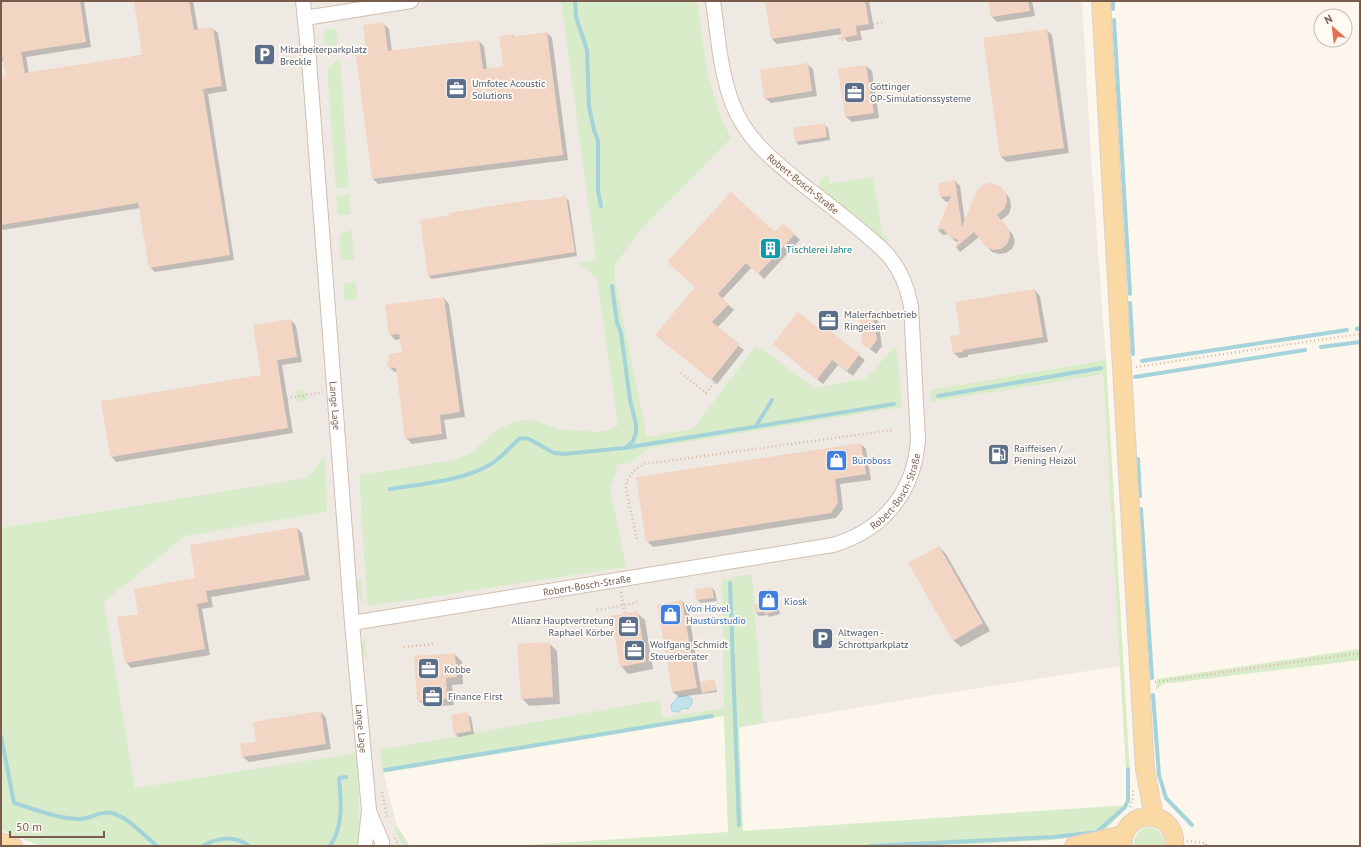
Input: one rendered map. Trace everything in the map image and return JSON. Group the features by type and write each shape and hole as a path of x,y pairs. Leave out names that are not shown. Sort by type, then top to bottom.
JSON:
{"main road":[{"path":"1101,1 1147,817"},
{"path":"1074,846 1123,841 1130,824 1147,817 1160,818 1168,825 1174,835 1175,843"},
{"path":"1,842 12,846"}],"street":[{"name":"Lange Lage","path":"303,1 335,390 352,623 369,810 364,846"},
{"path":"305,18 412,1"},
{"name":"Robert-Bosch-Straße","path":"352,623 832,545 860,535 878,522 900,499 911,477 917,454 918,428 911,306 904,282 894,262 881,248 770,158 748,134 737,114 729,94 723,68 713,1"},
{"name":"Lange Lage","path":"369,810 386,842"}],"path":[{"path":"839,34 840,40 859,37 857,27 884,22"},
{"path":"1122,369 1360,334"},
{"path":"681,374 706,393 743,347"},
{"path":"283,399 335,390"},
{"path":"637,539 626,484 628,478 635,469 645,464 893,430"},
{"path":"619,579 624,614"},
{"path":"597,610 636,603 636,600 638,600"},
{"path":"404,647 435,644"},
{"path":"1140,684 1360,653"},
{"path":"381,787 389,824"},
{"path":"386,842 399,846"},
{"path":"1175,843 1206,843 1206,846"}],"shaded area":[{"path":"1,1 1082,1 1091,156 1107,373 1103,374 1120,666 921,697 725,730 723,708 382,767 397,826 395,829 403,846 41,846 1,830"}],"green space":[{"path":"561,1 697,1 708,75 721,118 731,138 638,233 615,265 615,280 647,437 693,429 756,345 815,388 867,378 893,348 897,348 902,407 649,448 631,463 616,465 617,470 610,487 626,567 370,606 367,602 359,475 453,460 471,453 492,434 514,422 525,420 537,421 558,429 598,432 618,426 597,279 579,263 596,260"},
{"path":"336,29 338,44 325,49 324,34 326,30"},
{"path":"340,59 349,187 336,189 327,68"},
{"path":"828,175 830,184 873,177 882,233 890,241 885,242 820,190 819,183 824,176"},
{"path":"349,194 351,215 338,215 336,196"},
{"path":"352,230 354,260 341,260 339,234"},
{"path":"356,281 357,299 345,301 343,284"},
{"path":"1106,360 1130,776 1130,793 1128,804 1103,374 931,402 930,390"},
{"path":"305,389 307,401 297,402 295,391"},
{"path":"325,456 327,512 185,536 104,602 135,788 356,753 359,795 358,846 41,846 1,830 1,528 307,478"},
{"path":"752,574 763,723 739,727 743,831 1128,805 1126,809 1102,833 1097,835 1050,840 933,846 510,846 728,832 724,716 383,773 380,750 659,700 663,718 724,708 722,580"},
{"path":"361,578 363,604 358,595 356,583"},
{"path":"365,636 367,658 361,653"},
{"path":"1360,649 1360,660 1163,684 1156,690 1157,679"},
{"path":"397,826 410,846 403,846 394,829"},
{"path":"1150,827 1157,829 1163,836 1164,846 1134,846 1136,835 1143,829"}],"water":[{"path":"687,696 692,699 692,704 690,707 687,709 683,708 678,712 672,711 671,705 677,697"}],"building":[{"path":"1,1 80,1 86,42 21,52 25,73 142,55 134,1 189,1 194,30 213,27 222,86 203,89 230,255 149,268 138,203 1,225 1,77 6,76 1,55"},
{"path":"765,1 865,1 869,24 856,26 857,35 842,38 840,28 771,39"},
{"path":"988,1 1028,1 1030,11 991,17"},
{"path":"384,22 388,51 479,40 483,69 503,66 499,36 513,34 513,37 547,32 563,155 372,179 356,55 367,54 363,25"},
{"path":"1047,29 1064,148 1000,157 983,38"},
{"path":"808,63 812,91 764,99 760,70"},
{"path":"866,65 874,113 845,117 838,69"},
{"path":"825,123 827,137 795,142 793,128"},
{"path":"955,180 962,227 977,190 984,184 992,183 1000,186 1006,193 1007,201 1004,209 997,215 1009,229 1010,236 1007,244 1001,249 993,250 986,247 974,232 955,248 958,240 949,236 943,229 937,230 951,196 940,197 938,183"},
{"path":"731,192 775,232 783,223 795,234 758,274 746,263 718,294 729,304 712,322 740,344 711,380 655,335 695,287 667,262"},
{"path":"566,196 575,252 428,276 420,220 449,215 449,213 537,199 537,201"},
{"path":"1035,289 1043,337 963,350 963,352 953,353 950,336 960,335 955,302"},
{"path":"444,297 460,412 440,415 442,434 405,439 396,368 387,367 389,354 402,352 399,334 389,335 385,305"},
{"path":"865,311 873,314 877,340 870,349 862,344 859,317"},
{"path":"798,312 818,328 821,324 860,354 847,371 832,360 817,380 773,344"},
{"path":"291,319 297,357 277,360 288,428 110,457 101,401 261,375 253,325"},
{"path":"861,443 866,474 835,479 838,503 831,513 646,542 636,477"},
{"path":"1004,448 1005,459 992,460 992,449"},
{"path":"297,527 305,575 206,591 208,602 197,604 205,649 125,663 117,617 138,614 134,589 195,578 190,545"},
{"path":"939,546 983,623 953,641 908,563"},
{"path":"712,587 714,598 696,600 695,589"},
{"name":"Kiosk","path":"771,588 777,611 765,614 765,612 755,613 754,604 762,603 760,591"},
{"path":"682,600 697,688 672,692 657,605"},
{"path":"638,611 646,662 620,667 611,616"},
{"path":"550,642 553,697 521,699 517,644"},
{"path":"455,653 457,677 446,678 447,699 417,701 414,656"},
{"path":"714,679 716,690 702,693 700,682"},
{"path":"321,711 326,744 242,757 240,744 256,742 253,722"},
{"path":"468,712 471,731 454,734 451,715"}],"waterway":[{"path":"575,1 576,17 587,50 589,107 598,141 598,191 601,206"},
{"path":"1113,1 1113,9"},
{"path":"1114,20 1130,294"},
{"path":"612,286 617,322 621,333 630,400 636,424 636,433 633,441 626,448"},
{"path":"1130,303 1133,354"},
{"path":"1142,361 1347,330"},
{"path":"1321,347 1360,342"},
{"path":"1135,377 1305,350"},
{"path":"938,396 1101,368"},
{"path":"756,426 772,400"},
{"path":"390,489 442,481 480,470 495,462 519,439 523,438 529,439 554,453 564,454 624,448 894,404"},
{"path":"1138,459 1140,496"},
{"path":"1141,509 1152,678"},
{"path":"730,583 739,825"},
{"path":"1153,695 1159,775 1166,798 1192,825"},
{"path":"385,770 712,716"},
{"path":"1,736 14,803 72,819 84,819 101,813 115,814 132,824 157,846"},
{"path":"870,846 1054,837 1097,832 1125,807 1128,800 1128,769"},
{"path":"330,846 338,830 340,822 341,804 339,778 346,777"},
{"path":"203,846 226,838 244,842 249,846"}],"place":[{"name":"Mitarbeiterparkplatz Breckle","path":"264,55"},
{"name":"Umfotec Acoustic Solutions","path":"456,89"},
{"name":"Göttinger OP-Simulationssysteme","path":"855,92"},
{"name":"Tischlerei Jahre","path":"771,249"},
{"name":"Malerfachbetrieb Ringeisen","path":"829,320"},
{"name":"Raiffeisen / Piening Heizöl","path":"998,454"},
{"name":"Büroboss","path":"837,460"},
{"name":"Kiosk","path":"768,601"},
{"name":"Von Hövel Haustürstudio","path":"671,614"},
{"name":"Allianz Hauptvertretung Raphael Körber","path":"629,626"},
{"name":"Altwagen - Schrottparkplatz","path":"823,638"},
{"name":"Wolfgang Schmidt Steuerberater","path":"635,650"},
{"name":"Kobbe","path":"428,669"},
{"name":"Finance First","path":"432,696"}]}
